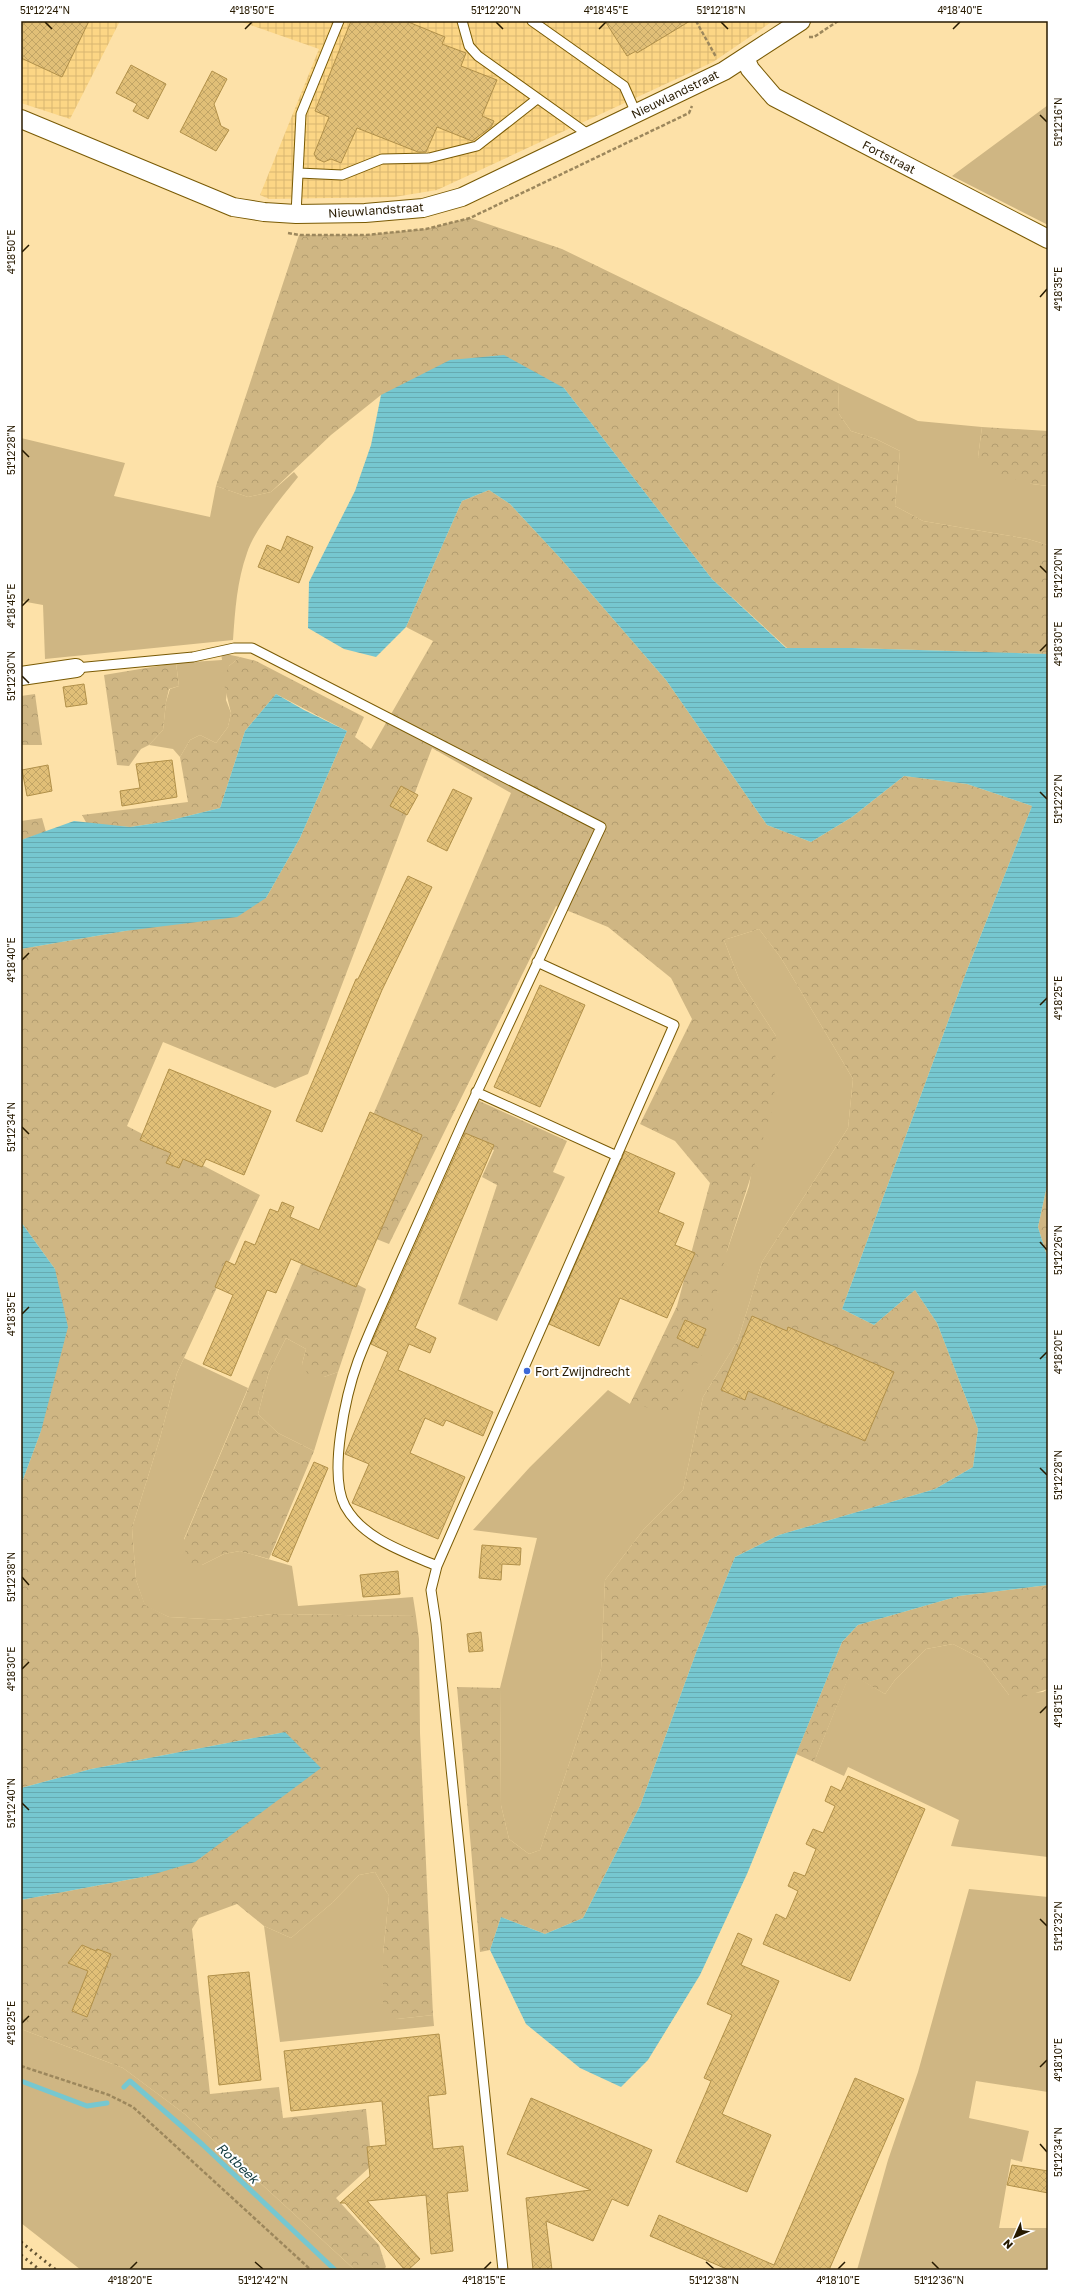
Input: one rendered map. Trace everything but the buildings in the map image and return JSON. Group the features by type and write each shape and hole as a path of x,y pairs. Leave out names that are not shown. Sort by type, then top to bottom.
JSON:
{"street":[{"name":"Nieuwlandstraat","path":"21,119 233,206 264,212 296,214 365,213 422,208 462,197 724,71 800,21"},
{"name":"Fortstraat","path":"745,58 750,69 774,97 1048,239"},
{"path":"21,676 76,668"}],"lane":[{"path":"296,214 301,114 339,21"},
{"path":"462,21 469,46 478,56 589,135"},
{"path":"532,21 624,86 636,113"},
{"path":"299,173 342,175 382,159 429,158 477,146 538,99"},
{"path":"76,668 193,657 234,648 252,648 601,827 476,1092 358,1362 347,1405 337,1462 338,1486 345,1505 354,1519 384,1543 437,1566"},
{"path":"502,2270 436,1623 431,1590 437,1566 674,1025 537,962"},
{"path":"476,1092 617,1156"}],"path":[{"path":"696,21 724,71"},
{"path":"283,232 299,235 366,235 426,229 470,218 689,114 694,102"},
{"path":"21,2066 109,2094 133,2106 311,2270"}],"shaded area":[{"path":"21,21 120,21 70,119 21,103"},
{"path":"239,21 773,21 713,62 437,190 394,197 269,199 260,195 319,49"}],"green space":[{"path":"1048,105 1048,225 952,176"},
{"path":"470,218 562,249 838,383 839,414 851,431 876,439 900,451 895,506 923,521 1028,539 1048,545 1048,654 852,648 787,648 712,579 564,388 381,395 331,435 271,492 248,497 216,486 299,235 366,235 426,229"},
{"path":"838,383 918,421 982,427 978,457 1032,484 1048,486 1048,545 1028,539 923,521 895,506 900,451 876,439 851,431 839,414"},
{"path":"982,427 1048,431 1048,486 1032,484 986,469 978,457"},
{"path":"21,438 125,463 114,496 210,517 216,486 248,497 271,492 294,472 298,477 262,524 247,553 239,585 233,640 45,659 43,605 21,601"},
{"path":"489,490 510,504 562,560 666,680 767,825 811,842 852,817 904,776 967,784 1032,806 967,970 842,1309 874,1325 915,1290 937,1323 978,1429 973,1467 935,1489 779,1535 735,1557 697,1650 640,1806 583,1918 545,1934 501,1917 490,1950 480,1952 457,1687 500,1688 501,1805 509,1839 529,1854 540,1850 601,1669 605,1580 644,1529 683,1490 703,1397 738,1340 762,1262 848,1128 853,1079 781,958 759,929 724,940 739,979 776,1036 774,1104 727,1251 701,1357 671,1412 630,1404 677,1306 710,1183 675,1141 640,1124 692,1019 671,978 608,927 556,906 389,1244 328,1220 511,793 432,748 308,1074 275,1088 163,1042 127,1126 260,1195 177,1373 160,1438 132,1528 136,1580 145,1605 169,1617 225,1620 272,1614 416,1616 419,1639 420,1733 433,2015 397,2019 383,2004 383,1954 389,1896 375,1872 359,1875 332,1903 291,1938 264,1926 237,1904 199,1918 192,1929 210,2094 279,2087 283,2118 366,2109 372,2165 336,2198 379,2245 386,2267 383,2270 355,2270 186,2115 123,2068 21,2029 21,1900 148,1876 285,1732 91,1769 21,1788 21,1485 41,1431 55,1269 21,1222 21,949 125,931 266,898 300,838 347,731 276,694 245,731 220,808 163,822 130,827 87,824 82,815 188,802 180,757 190,740 200,735 216,743 228,727 231,713 223,680 229,666 240,657 256,661 364,717 355,737 371,749 433,641 406,627 462,501"},
{"path":"221,653 240,657 229,666 226,700 231,713 228,727 216,743 200,735 190,740 180,757 173,749 149,745 163,730 166,702 170,689 179,686 176,663 222,660"},
{"path":"176,663 179,686 169,689 163,730 149,745 141,749 129,766 117,765 104,675"},
{"path":"35,694 42,745 21,745 21,696"},
{"path":"42,818 46,832 21,840 21,821"},
{"path":"759,929 781,958 853,1079 848,1128 762,1262 738,1340 703,1397 683,1490 644,1529 605,1580 601,1669 540,1850 529,1854 509,1839 501,1805 500,1688 537,1538 473,1530 530,1467 608,1390 630,1404 727,1251 749,1186 776,1036 739,979 724,940"},
{"path":"475,1099 567,1141 553,1172 565,1177 497,1321 458,1304 497,1185 482,1177 494,1150 462,1136"},
{"path":"1048,1181 1048,1259 1038,1227"},
{"path":"304,1257 366,1289 338,1372 324,1377 309,1376 302,1364 306,1349 286,1338 269,1372 258,1414 278,1433 314,1451 269,1559 240,1551 224,1554 202,1565 187,1564 184,1540"},
{"path":"286,1338 306,1349 302,1364 324,1377 338,1372 314,1451 278,1433 258,1414 269,1372"},
{"path":"184,1358 248,1388 184,1539 202,1565 224,1554 240,1551 292,1566 298,1606 413,1597 416,1616 272,1614 225,1620 169,1617 145,1606 136,1580 132,1528 160,1438 177,1373"},
{"path":"1048,1585 1048,1689 1020,1698 1009,1695 982,1659 953,1644 926,1649 895,1680 885,1694 850,1674 814,1762 796,1754 842,1642 858,1625 959,1596"},
{"path":"953,1644 982,1659 1009,1695 1043,1692 1048,1689 1048,1857 951,1846 959,1820 848,1767 844,1776 814,1762 850,1673 885,1694 895,1680 926,1649"},
{"path":"375,1872 389,1896 383,1954 397,2019 433,2015 434,2026 280,2042 264,1926 291,1938 332,1903 359,1875"},
{"path":"969,1889 1048,1897 1048,2092 976,2081 969,2118 1029,2131 1022,2162 1011,2159 999,2228 1048,2228 1048,2270 857,2270 888,2160 918,2072"},
{"path":"21,2029 123,2068 186,2115 355,2270 81,2270 21,2223"}],"water":[{"path":"504,355 564,388 712,579 786,648 852,648 1048,654 1048,1181 1038,1227 1048,1259 1048,1585 959,1596 858,1625 842,1642 747,1874 700,1975 648,2060 621,2087 580,2068 526,2024 490,1950 501,1917 545,1934 583,1918 640,1806 697,1650 735,1557 779,1535 935,1489 973,1467 978,1429 937,1323 915,1290 874,1325 842,1309 967,970 1032,806 967,784 904,776 852,817 811,842 767,825 666,680 562,560 510,504 489,490 462,501 406,627 376,657 344,649 308,628 309,582 355,491 371,445 381,395 450,360"},
{"path":"276,694 304,710 347,731 300,838 266,898 237,917 125,931 21,949 21,840 74,821 130,827 163,822 220,808 245,731"},
{"path":"21,1222 55,1269 68,1327 41,1431 21,1485"},
{"path":"285,1732 321,1768 195,1862 148,1876 21,1900 21,1788 91,1769"}],"waterway":[{"name":"Rotbeek","path":"21,2081 87,2106 107,2103"},
{"name":"Rotbeek","path":"124,2087 130,2081 203,2145 335,2270"}],"railway":[{"path":"21,2242 56,2270"},
{"path":"21,2255 40,2270"}],"place":[{"name":"Fort Zwijndrecht","path":"527,1371"}]}
